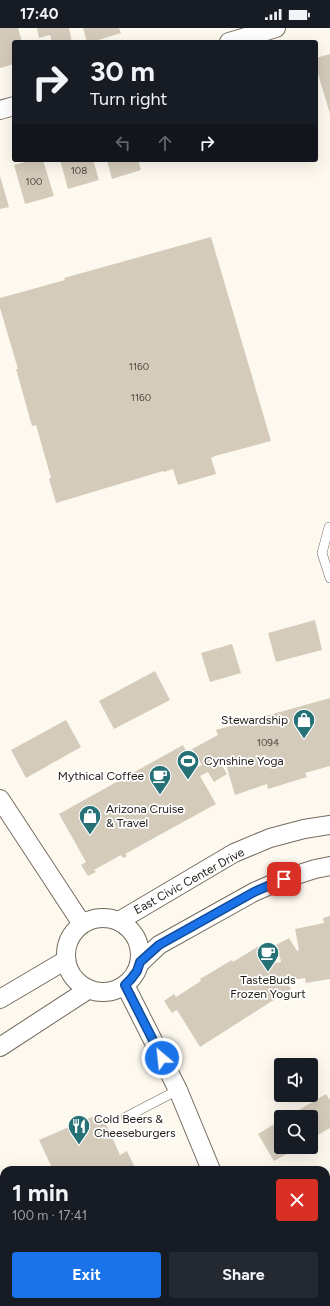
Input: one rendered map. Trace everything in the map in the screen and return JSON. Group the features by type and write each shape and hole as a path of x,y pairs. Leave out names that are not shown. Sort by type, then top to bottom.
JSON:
{"street":[{"path":"237,40 276,28"},
{"path":"0,110 12,107"},
{"path":"0,799 82,924"},
{"name":"East Civic Center Drive","path":"119,921 234,853 270,838 304,829 330,825"},
{"path":"140,962 159,945 254,892 284,879 330,866"},
{"path":"94,918 106,918 119,921 129,928 137,938 140,950 140,962 137,971 125,985 117,989 108,992 98,992 89,989 74,978 69,969 66,960 66,950 69,940 74,931 82,924 94,918"},
{"path":"0,999 66,960"},
{"path":"125,985 178,1090 209,1166"},
{"path":"0,1047 89,989"}],"lane":[{"path":"330,528 329,527 322,553 330,578"},
{"path":"126,1117 178,1090"}],"building":[{"path":"0,28 18,28 21,40 12,40 12,65 0,68"},
{"path":"37,28 69,28 72,40 51,40 50,35 39,38"},
{"path":"83,28 119,28 121,33 98,40 86,40"},
{"path":"330,54 330,114 318,74 318,57"},
{"path":"25,162 44,162 54,196 25,204 14,165"},
{"path":"61,162 94,162 99,180 68,189"},
{"path":"108,162 139,162 141,170 112,179"},
{"path":"0,176 9,207 0,209"},
{"path":"211,237 271,441 215,456 211,458 216,474 178,485 173,469 56,503 49,479 51,478 36,425 32,426 16,369 18,369 0,308 0,298 65,280 64,278"},
{"path":"315,620 322,650 276,662 268,633"},
{"path":"232,644 241,673 210,682 201,653"},
{"path":"155,671 170,700 114,729 99,701"},
{"path":"330,698 330,766 305,773 307,777 268,789 267,784 235,795 225,761 221,764 227,774 214,782 208,772 200,776 216,804 125,854 127,856 123,858 121,855 94,870 96,872 88,876 81,865 86,862 59,814 183,745 195,768 202,765 192,749 218,735 216,730"},
{"path":"66,720 81,747 26,778 11,750"},
{"path":"330,916 330,979 306,983 305,978 286,981 291,989 200,1047 177,1010 172,1013 164,1001 174,994 176,997 201,981 200,979 232,960 233,962 262,944 275,963 281,962 274,946 289,938 297,951 299,950 295,929 324,923 323,918"},
{"path":"326,1094 330,1100 330,1128 318,1135 318,1110 299,1110 312,1102 318,1102 318,1099"},
{"name":"Cold Beers & Cheeseburgers","path":"101,1113 120,1155 127,1151 134,1166 51,1166 39,1140"},
{"path":"274,1124 274,1154 286,1154 274,1161 258,1134"}],"place":[{"name":"Stewardship","path":"304,740"},
{"name":"Cynshine Yoga","path":"188,780"},
{"name":"Mythical Coffee","path":"160,796"},
{"name":"Arizona Cruise & Travel","path":"90,836"},
{"name":"TasteBuds Frozen Yogurt","path":"268,972"},
{"name":"Cold Beers & Cheeseburgers","path":"79,1146"}],"route":[{"path":"162,1058 125,985 137,971 140,962 159,945 254,892 284,879"}]}
